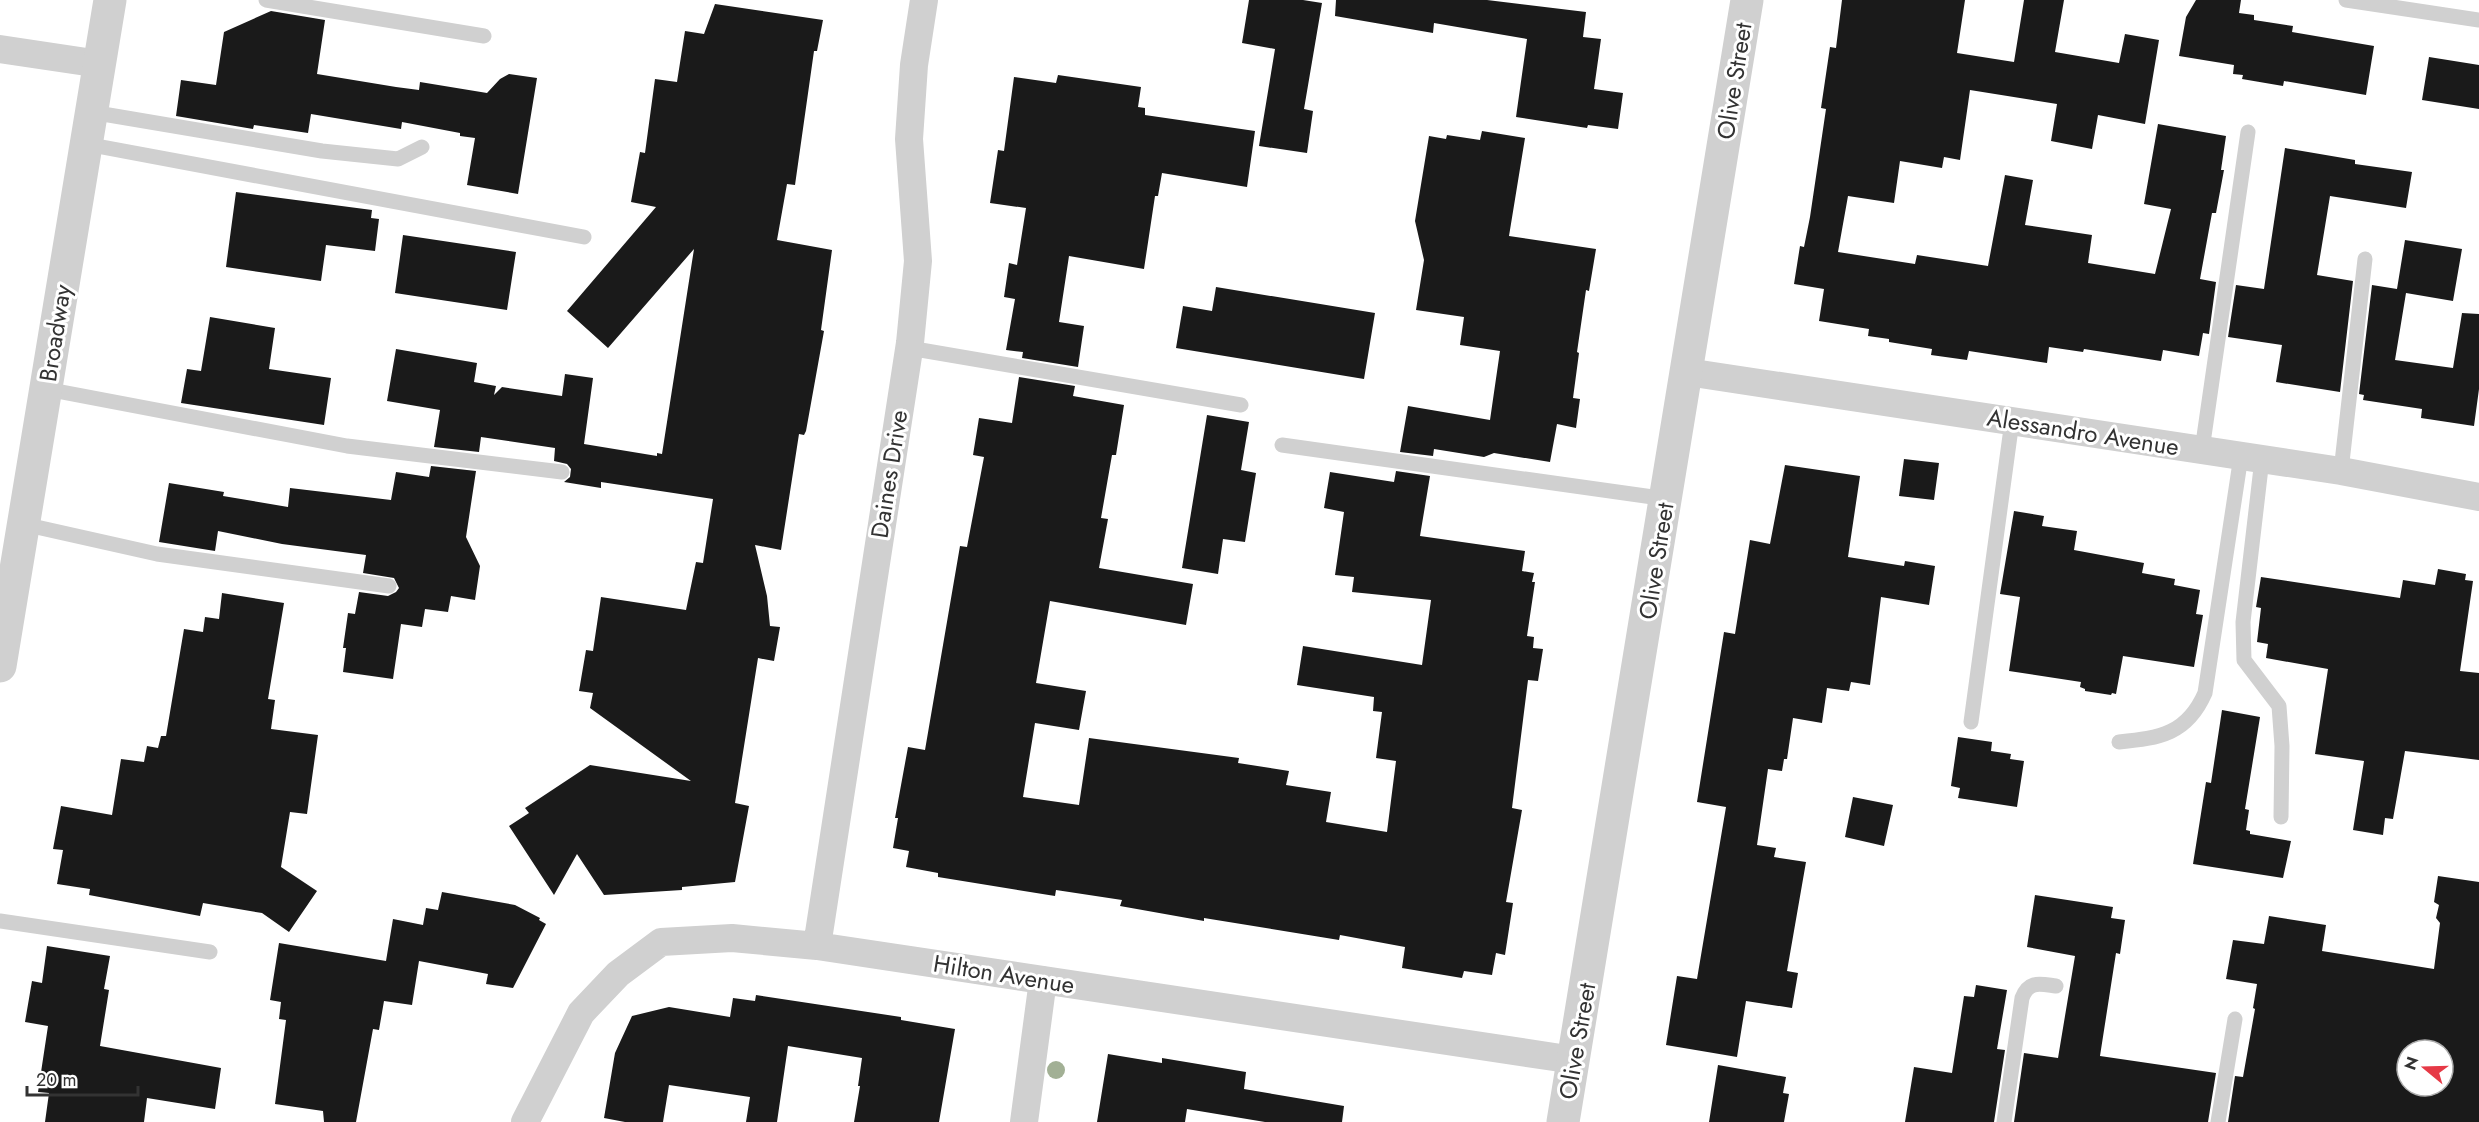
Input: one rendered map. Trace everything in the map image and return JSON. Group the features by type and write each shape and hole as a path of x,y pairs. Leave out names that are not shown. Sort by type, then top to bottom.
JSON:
{"street":[{"name":"Broadway","path":"0,666 110,0"},
{"name":"Daines Drive","path":"817,946 909,348 918,261 909,140 914,65 924,0"},
{"name":"Olive Street","path":"1563,1122 1747,0"},
{"path":"0,49 100,64"},
{"name":"Alessandro Avenue","path":"1687,372 2341,471 2479,497"},
{"name":"Hilton Avenue","path":"525,1122 581,1013 618,974 661,942 732,938 817,946 1574,1060"},
{"path":"1024,1122 1043,980"}],"lane":[{"path":"266,0 484,36"},
{"path":"2346,0 2479,20"},
{"path":"91,112 322,151 387,158 398,159 422,147"},
{"path":"2202,450 2248,132"},
{"path":"86,144 584,237"},
{"path":"2341,471 2365,259"},
{"path":"909,348 1241,405"},
{"path":"45,389 347,446 562,472"},
{"path":"1971,722 2012,421"},
{"path":"1282,445 1666,499"},
{"path":"2119,742 2157,738 2178,728 2199,707 2209,677 2252,458"},
{"path":"2252,458 2243,622 2244,660 2279,706 2282,746 2281,817"},
{"path":"23,524 157,554 389,586"},
{"path":"0,921 210,951"},
{"path":"2004,1122 2025,988 2034,984 2056,986"},
{"path":"2218,1122 2235,1020"}],"building":[{"path":"1249,0 1303,0 1322,3 1304,109 1313,111 1307,153 1259,146 1275,49 1242,43"},
{"path":"1336,0 1487,0 1586,12 1583,37 1601,39 1594,89 1623,93 1618,129 1588,125 1587,128 1516,117 1527,39 1434,23 1433,33 1335,16"},
{"path":"1842,0 1965,0 1957,53 2014,62 2024,0 2064,0 2055,52 2119,63 2125,34 2159,40 2145,124 2098,115 2092,149 2051,141 2057,104 1970,90 1960,160 1944,157 1942,168 1900,161 1894,203 1848,196 1838,252 1915,264 1917,255 1988,266 2005,175 2033,180 2025,225 2092,235 2088,263 2155,274 2171,209 2144,204 2158,124 2226,136 2221,170 2224,170 2216,213 2212,213 2200,279 2216,282 2209,334 2203,333 2199,356 2163,350 2161,361 2084,349 2083,352 2049,347 2047,363 1969,351 1967,360 1931,355 1932,349 1868,336 1869,329 1819,321 1824,289 1794,284 1800,246 1804,247 1810,217 1826,109 1821,108 1830,47 1836,48"},
{"path":"2196,0 2241,0 2239,13 2254,15 2254,20 2293,26 2292,32 2374,46 2366,95 2284,81 2283,86 2242,79 2243,75 2233,74 2234,65 2179,56 2186,17"},
{"path":"715,4 823,20 817,51 814,51 795,185 787,184 777,240 832,250 821,330 824,331 806,431 804,435 799,434 781,550 755,545 767,596 770,626 780,627 774,661 758,658 735,803 749,806 735,882 682,887 682,890 604,895 577,854 554,895 509,826 529,813 525,808 590,765 691,781 590,708 593,693 579,691 586,650 593,651 601,597 686,610 696,562 703,563 713,499 601,482 601,488 564,482 570,477 571,469 567,464 554,461 555,448 481,437 479,452 434,447 440,410 387,401 396,349 477,363 474,382 496,386 494,395 502,387 562,396 565,374 593,378 584,444 657,456 657,453 662,454 694,249 608,348 567,311 656,207 631,202 640,152 645,153 655,79 677,82 685,31 704,34"},
{"path":"271,11 325,20 317,74 419,90 420,82 487,93 500,79 509,74 537,78 518,194 467,185 475,138 460,136 460,133 402,122 401,129 311,114 308,133 254,125 253,129 176,116 181,80 216,85 224,32"},
{"path":"2429,57 2479,65 2479,109 2422,100"},
{"path":"1058,75 1141,87 1138,107 1145,108 1145,115 1255,131 1247,187 1162,173 1158,196 1155,196 1144,269 1069,256 1059,322 1084,326 1078,367 1022,358 1023,352 1006,350 1015,299 1004,297 1009,263 1017,265 1026,208 990,203 998,150 1004,151 1014,77 1056,83"},
{"path":"1482,131 1525,138 1509,236 1596,249 1589,291 1586,290 1577,352 1579,353 1573,398 1580,399 1576,428 1557,424 1550,462 1494,453 1484,457 1434,449 1433,456 1400,452 1408,406 1490,420 1500,351 1460,345 1464,317 1416,310 1424,260 1415,221 1429,136 1446,139 1447,135 1480,140"},
{"path":"2285,148 2355,160 2355,164 2412,172 2406,208 2330,196 2317,275 2353,281 2340,392 2276,382 2282,345 2228,337 2236,285 2264,289"},
{"path":"236,192 372,210 371,218 379,219 375,251 326,245 321,281 226,267"},
{"path":"403,235 516,252 507,310 395,293"},
{"path":"2405,240 2462,249 2453,301 2406,293 2395,360 2453,368 2462,313 2479,314 2479,389 2474,426 2421,418 2422,409 2363,400 2364,395 2359,394 2372,285 2397,289"},
{"path":"1216,287 1375,313 1364,379 1176,348 1183,306 1212,311"},
{"path":"210,317 275,328 269,369 331,378 324,425 181,403 187,369 201,371"},
{"path":"1019,377 1075,386 1073,396 1124,405 1116,455 1112,455 1101,518 1108,519 1099,568 1193,584 1186,625 1050,601 1036,683 1086,691 1079,730 1035,723 1023,797 1079,805 1089,738 1239,758 1238,763 1289,771 1286,785 1331,792 1326,822 1387,832 1396,761 1376,758 1382,712 1373,711 1374,697 1297,685 1303,646 1422,665 1431,600 1352,592 1354,577 1335,575 1344,512 1324,508 1330,472 1394,482 1396,471 1430,476 1420,536 1525,551 1522,571 1534,573 1532,582 1535,582 1527,636 1534,637 1533,648 1543,649 1538,681 1528,680 1512,808 1522,810 1506,902 1513,903 1505,955 1496,953 1492,975 1464,971 1462,978 1402,968 1405,947 1340,935 1339,940 1204,918 1204,921 1120,906 1122,900 1056,890 1055,896 938,877 938,873 906,867 909,851 893,848 898,818 895,818 908,747 925,750 960,546 967,547 984,457 973,455 979,418 1012,423"},
{"path":"1207,415 1249,422 1241,470 1256,473 1245,542 1223,539 1218,574 1182,568"},
{"path":"1904,459 1939,463 1934,500 1899,496"},
{"path":"1785,465 1860,476 1848,557 1904,566 1905,561 1935,566 1929,605 1881,597 1870,685 1851,682 1849,691 1827,688 1822,723 1793,718 1787,759 1784,759 1782,771 1768,769 1757,845 1776,848 1774,857 1806,862 1787,971 1798,973 1792,1008 1746,1001 1737,1057 1666,1045 1677,976 1697,979 1726,807 1697,802 1724,632 1735,634 1750,540 1770,544"},
{"path":"431,466 476,471 466,537 480,566 475,600 451,596 448,612 425,609 422,627 401,624 393,679 343,672 346,648 343,648 348,613 355,614 359,592 388,596 399,588 394,578 363,573 366,555 282,544 218,531 215,551 159,542 169,483 224,492 223,496 288,507 290,488 391,500 396,472 429,477"},
{"path":"2014,511 2044,516 2042,526 2077,531 2074,550 2144,563 2142,573 2175,579 2174,585 2200,590 2196,614 2203,615 2194,667 2123,656 2116,694 2111,695 2085,691 2080,687 2081,682 2009,671 2020,597 2000,594"},
{"path":"2438,569 2466,574 2465,580 2473,581 2460,671 2479,673 2479,760 2405,751 2393,819 2385,818 2383,835 2353,830 2364,761 2315,754 2328,669 2266,658 2268,644 2257,642 2261,608 2256,607 2261,577 2400,598 2403,580 2435,585"},
{"path":"222,593 284,603 268,699 275,700 271,729 318,735 307,814 290,812 281,867 317,891 289,932 262,913 203,903 200,916 89,895 90,889 57,884 63,850 53,849 61,806 112,815 121,759 144,762 147,746 158,748 161,736 166,736 184,629 203,632 205,617 219,619"},
{"path":"2222,710 2260,717 2245,809 2249,810 2246,830 2250,831 2250,834 2291,841 2283,878 2193,864 2206,782 2211,783"},
{"path":"1958,737 1992,742 1991,751 2011,754 2010,759 2024,761 2017,807 1958,798 1960,788 1951,786"},
{"path":"1853,797 1893,805 1884,846 1845,837"},
{"path":"2438,876 2479,882 2479,1122 2228,1122 2235,1076 2243,1077 2257,984 2226,979 2233,940 2264,944 2269,916 2326,925 2322,951 2434,969 2440,923 2436,918 2439,905 2434,902"},
{"path":"442,892 515,905 540,918 539,920 546,924 513,988 486,984 488,974 419,961 412,1005 384,1001 379,1030 373,1029 356,1122 324,1122 323,1111 275,1104 286,1020 279,1019 281,1002 270,1000 279,943 386,961 393,919 423,925 426,908 438,910"},
{"path":"2035,895 2113,907 2111,918 2125,920 2120,954 2116,953 2100,1056 2216,1073 2208,1122 2014,1122 2024,1053 2058,1058 2075,956 2027,947"},
{"path":"47,946 110,956 104,989 109,990 100,1046 221,1068 215,1109 147,1098 144,1122 45,1122 49,1093 38,1092 48,1026 25,1022 32,981 42,983"},
{"path":"1976,985 2007,990 1997,1049 2005,1050 1994,1122 1905,1122 1914,1067 1952,1073 1964,996 1974,997"},
{"path":"756,995 901,1017 901,1020 955,1029 939,1122 854,1122 862,1058 788,1046 777,1122 746,1122 750,1097 669,1085 663,1122 625,1122 604,1118 615,1053 632,1016 669,1007 730,1017 733,998 755,1001"},
{"path":"1108,1054 1162,1063 1162,1058 1246,1072 1244,1089 1344,1106 1342,1122 1265,1122 1187,1109 1185,1122 1097,1122"},
{"path":"1718,1065 1786,1077 1783,1093 1789,1094 1784,1122 1709,1122"}]}
